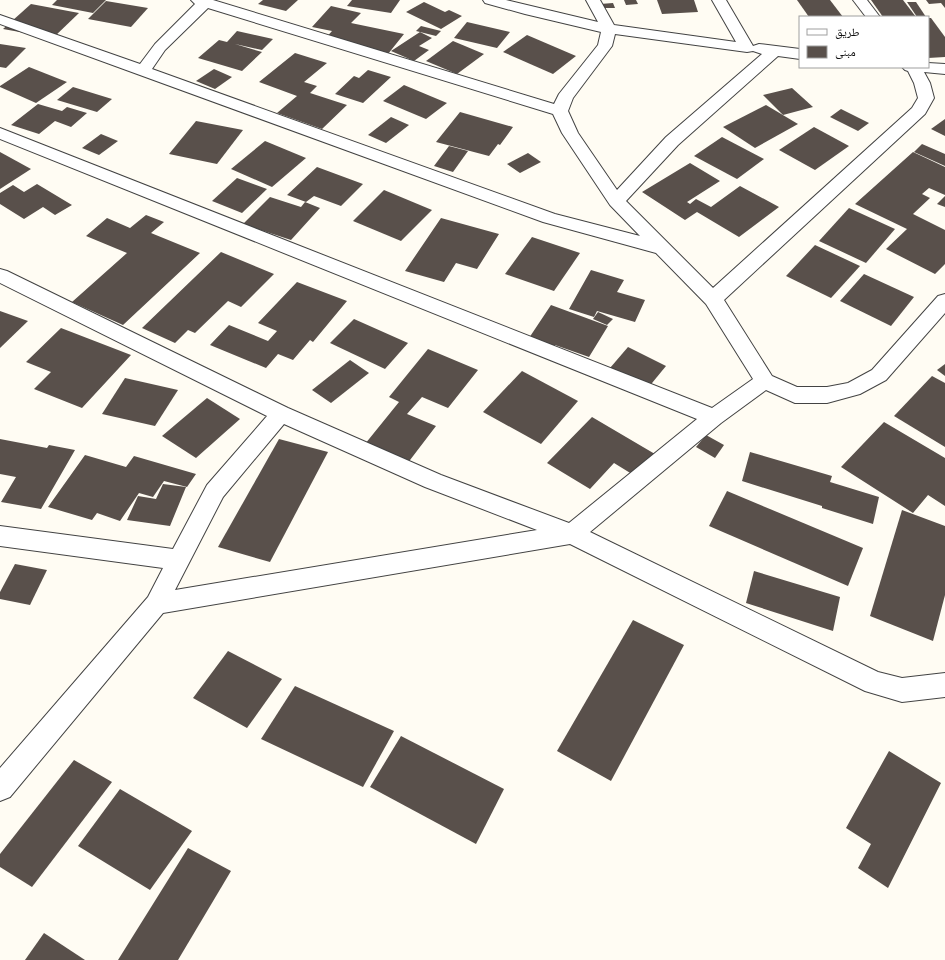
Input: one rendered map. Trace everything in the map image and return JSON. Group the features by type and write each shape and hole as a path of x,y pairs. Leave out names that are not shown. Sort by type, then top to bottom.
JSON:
{"street":[{"path":"490,0 525,10 609,29 799,54"},
{"path":"593,0 609,29 605,46 565,96 560,111 570,133 616,201 713,299 764,381 795,396 827,395 853,389 879,375 945,302"},
{"path":"719,0 748,48"},
{"path":"860,0 872,16"},
{"path":"143,71 160,47 201,1 560,111"},
{"path":"0,19 550,218 663,249"},
{"path":"616,201 672,141 774,51"},
{"path":"713,299 919,111 926,98 922,83 913,68"},
{"path":"928,68 945,69"},
{"path":"0,133 714,417"},
{"path":"0,275 281,414 433,480 572,534 874,683 902,690 945,685"},
{"path":"156,604 572,534 714,417 764,381"},
{"path":"0,788 156,604 216,491 281,414"},
{"path":"0,536 179,560"}],"building":[{"path":"57,0 106,0 93,13 52,5"},
{"path":"263,0 298,0 286,11 258,4"},
{"path":"352,0 400,0 391,13 347,6"},
{"path":"624,0 636,0 638,4 626,5"},
{"path":"657,0 694,0 698,12 662,14"},
{"path":"797,0 830,0 842,16 808,16"},
{"path":"871,0 903,0 915,16 882,16"},
{"path":"926,0 945,0 945,8 941,3 929,4"},
{"path":"106,1 148,8 131,27 88,19"},
{"path":"424,2 445,12 449,10 462,16 441,29 406,12"},
{"path":"907,2 916,2 925,16 916,16"},
{"path":"613,3 615,8 601,8 600,4"},
{"path":"31,4 79,13 53,38 3,29"},
{"path":"331,6 361,13 351,23 404,34 388,54 324,40 332,31 312,27"},
{"path":"929,18 931,18 945,37 945,57 929,58"},
{"path":"467,22 510,32 497,48 454,38"},
{"path":"421,26 441,31 436,36 416,31"},
{"path":"237,31 273,39 262,50 235,44 262,52 242,71 198,58 219,40 227,42"},
{"path":"420,32 432,38 419,46 429,50 414,61 391,51"},
{"path":"527,35 576,56 553,74 503,52"},
{"path":"453,41 484,54 457,74 426,61"},
{"path":"0,44 26,48 6,68 0,67"},
{"path":"295,53 327,63 304,82 317,86 310,93 347,105 322,129 277,113 297,96 259,82"},
{"path":"29,67 67,82 36,103 0,87"},
{"path":"214,69 232,77 215,89 196,81"},
{"path":"368,70 391,77 363,103 335,94 354,76 359,78"},
{"path":"404,85 447,103 426,119 383,101"},
{"path":"73,87 112,99 97,112 57,100"},
{"path":"792,88 813,107 783,115 763,95"},
{"path":"38,104 62,111 67,107 87,113 71,127 55,121 39,134 11,125"},
{"path":"766,105 798,124 755,148 723,127"},
{"path":"841,109 869,123 858,131 830,117"},
{"path":"460,112 513,127 500,145 498,144 489,156 436,142"},
{"path":"391,117 409,125 386,143 368,135"},
{"path":"945,119 945,136 931,129"},
{"path":"196,121 243,130 217,164 169,154"},
{"path":"814,127 849,146 815,170 779,150"},
{"path":"101,134 118,141 99,155 82,148"},
{"path":"722,137 764,159 737,179 694,156"},
{"path":"265,141 306,158 272,187 231,169"},
{"path":"922,144 945,154 945,166 914,152"},
{"path":"449,146 468,151 453,172 434,166"},
{"path":"0,152 31,169 0,189"},
{"path":"913,152 945,167 945,195 929,188 922,194 930,198 913,214 945,230 945,264 935,274 886,249 907,229 855,204"},
{"path":"528,153 541,162 520,173 507,164"},
{"path":"690,163 720,181 687,202 690,204 696,199 711,207 740,186 779,207 739,237 697,212 685,220 642,192"},
{"path":"317,167 363,184 341,206 314,196 306,202 287,195"},
{"path":"237,178 267,189 242,213 212,201"},
{"path":"37,184 72,205 55,215 43,207 24,219 0,204 0,193 13,185 24,192"},
{"path":"384,190 432,210 401,241 353,221"},
{"path":"945,196 945,207 937,204"},
{"path":"270,197 301,207 305,202 320,208 291,240 243,224"},
{"path":"849,208 895,229 866,263 819,241"},
{"path":"146,215 164,222 151,233 200,253 123,325 72,302 127,253 86,236 107,218 130,228"},
{"path":"441,218 499,234 477,269 456,263 444,282 405,271"},
{"path":"532,237 580,253 554,291 505,274"},
{"path":"815,245 860,266 831,298 786,276"},
{"path":"221,252 274,274 241,307 228,301 195,333 188,330 175,343 142,328"},
{"path":"591,270 624,280 617,292 645,300 635,322 597,311 594,317 569,309"},
{"path":"864,274 914,297 891,326 840,301"},
{"path":"297,282 347,301 313,342 310,340 293,360 278,354 266,368 210,345 229,325 268,341 277,331 258,323"},
{"path":"551,305 608,326 589,357 555,345 551,350 527,341"},
{"path":"0,311 28,321 0,348"},
{"path":"598,312 613,319 607,325 593,319"},
{"path":"354,319 408,343 385,369 330,343"},
{"path":"61,328 131,355 82,408 34,389 51,372 26,362"},
{"path":"628,347 666,366 643,394 604,375"},
{"path":"428,349 478,370 448,408 422,397 407,414 436,426 407,464 365,444 399,402 389,397"},
{"path":"350,360 369,373 331,403 312,390"},
{"path":"945,364 945,376 937,370"},
{"path":"522,371 578,401 541,444 483,412"},
{"path":"932,376 945,383 945,447 894,416"},
{"path":"125,378 178,390 155,426 102,414"},
{"path":"207,398 240,419 196,458 162,436"},
{"path":"592,417 660,457 640,479 614,463 590,489 547,463"},
{"path":"884,422 945,458 945,506 928,495 913,513 841,467"},
{"path":"706,435 724,445 715,458 696,447"},
{"path":"0,439 47,448 49,445 75,450 41,509 1,502 16,477 0,474"},
{"path":"279,439 328,452 270,562 218,547"},
{"path":"750,452 832,476 830,482 879,497 873,524 742,481"},
{"path":"85,455 126,467 134,456 196,474 187,487 164,481 153,497 139,493 120,521 97,513 92,520 48,507"},
{"path":"163,484 186,487 170,526 127,520 138,496 156,499"},
{"path":"727,491 863,548 848,586 709,526"},
{"path":"902,510 945,526 945,595 933,641 870,616"},
{"path":"15,564 47,570 30,605 0,599 0,592"},
{"path":"754,571 840,597 833,631 746,603"},
{"path":"633,620 684,645 611,781 557,751"},
{"path":"228,651 282,679 247,728 193,698"},
{"path":"295,686 394,731 363,787 261,739"},
{"path":"401,736 504,789 476,844 370,787"},
{"path":"889,751 941,783 888,888 858,868 871,844 846,828"},
{"path":"74,760 112,782 32,887 0,867 0,854"},
{"path":"120,789 192,831 150,890 78,846"},
{"path":"188,848 231,871 178,960 118,960"},
{"path":"44,933 85,960 25,960"}]}
